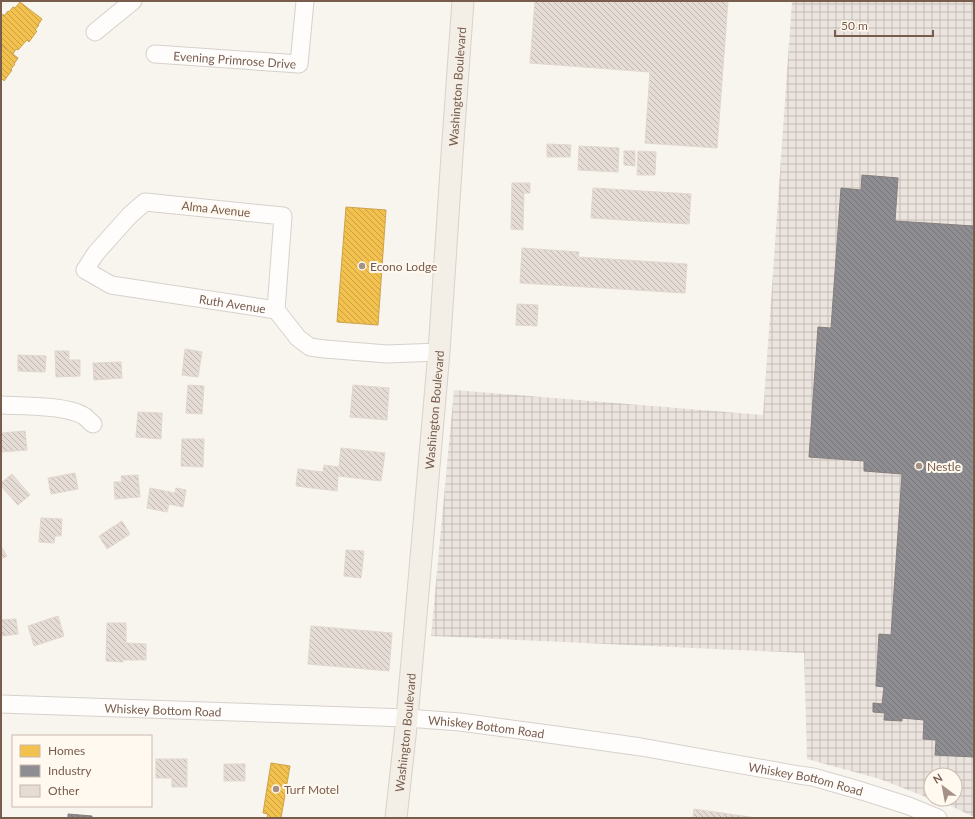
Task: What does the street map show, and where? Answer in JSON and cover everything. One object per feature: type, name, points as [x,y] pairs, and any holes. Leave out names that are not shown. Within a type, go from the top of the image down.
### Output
[{"type":"main road","name":"Washington Boulevard","points":[[396,818],[407,718],[439,352],[463,1]]},
{"type":"street","points":[[95,32],[133,1]]},
{"type":"street","name":"Evening Primrose Drive","points":[[155,54],[299,64],[305,1]]},
{"type":"street","name":"Alma Avenue","points":[[85,270],[96,253],[145,202],[283,216],[276,310]]},
{"type":"street","name":"Ruth Avenue","points":[[85,270],[111,285],[276,310],[298,338],[310,347],[387,354],[439,352]]},
{"type":"street","points":[[1,405],[70,410],[83,416],[93,424]]},
{"type":"street","name":"Whiskey Bottom Road","points":[[1,704],[407,718],[460,722],[556,734],[813,777],[909,806],[938,818]]},
{"type":"shaded area","points":[[792,1],[974,1],[974,817],[953,807],[963,807],[963,767],[923,767],[923,796],[880,779],[807,759],[804,653],[431,636],[454,390],[763,415]]},
{"type":"building: Homes","points":[[20,2],[42,19],[35,30],[37,31],[29,42],[27,40],[18,50],[16,49],[13,54],[1,45],[1,17],[3,14],[4,16],[8,11],[9,12],[13,7],[15,8]]},
{"type":"building: Homes","points":[[1,45],[18,58],[4,81],[3,79],[1,81]]},
{"type":"building: Homes","name":"Econo Lodge","points":[[346,207],[386,210],[378,325],[337,322]]},
{"type":"building: Homes","name":"Turf Motel","points":[[271,763],[290,766],[281,818],[267,818],[268,814],[263,813]]},
{"type":"building: Industry","name":"Nestle","points":[[862,175],[898,178],[895,221],[974,226],[974,757],[935,755],[936,740],[923,739],[924,720],[902,718],[902,721],[884,720],[885,713],[873,712],[873,703],[882,704],[884,687],[876,686],[879,634],[891,635],[902,474],[864,471],[864,461],[809,457],[818,327],[831,328],[841,188],[861,190]]},
{"type":"building: Industry","points":[[68,814],[92,816],[92,818],[68,818]]},
{"type":"building: Other","points":[[535,1],[728,1],[717,148],[645,143],[650,72],[530,63]]},
{"type":"building: Other","points":[[547,144],[571,145],[570,157],[547,157]]},
{"type":"building: Other","points":[[579,146],[619,148],[618,172],[578,170]]},
{"type":"building: Other","points":[[624,151],[635,151],[635,166],[624,165]]},
{"type":"building: Other","points":[[638,151],[656,152],[655,175],[637,175]]},
{"type":"building: Other","points":[[512,183],[530,183],[530,193],[524,193],[523,230],[511,229]]},
{"type":"building: Other","points":[[593,188],[691,194],[689,224],[591,218]]},
{"type":"building: Other","points":[[522,248],[579,252],[578,257],[687,264],[685,293],[520,283]]},
{"type":"building: Other","points":[[517,304],[538,305],[537,326],[516,325]]},
{"type":"building: Other","points":[[185,349],[202,352],[198,377],[182,375]]},
{"type":"building: Other","points":[[55,351],[69,351],[69,360],[80,360],[80,376],[56,377]]},
{"type":"building: Other","points":[[18,355],[46,356],[45,372],[18,371]]},
{"type":"building: Other","points":[[121,362],[122,378],[94,380],[93,363]]},
{"type":"building: Other","points":[[188,385],[204,386],[202,414],[186,413]]},
{"type":"building: Other","points":[[353,385],[389,388],[387,420],[350,417]]},
{"type":"building: Other","points":[[138,412],[162,413],[161,439],[136,437]]},
{"type":"building: Other","points":[[25,431],[27,450],[1,452],[1,433]]},
{"type":"building: Other","points":[[182,439],[204,439],[203,467],[181,466]]},
{"type":"building: Other","points":[[341,448],[385,453],[381,481],[338,476],[337,491],[296,486],[298,469],[323,472],[324,465],[339,467]]},
{"type":"building: Other","points":[[75,473],[78,489],[51,494],[48,478]]},
{"type":"building: Other","points":[[12,474],[30,495],[18,505],[1,486],[1,483]]},
{"type":"building: Other","points":[[138,475],[140,497],[115,499],[114,482],[122,482],[121,476]]},
{"type":"building: Other","points":[[150,488],[175,493],[176,488],[186,490],[183,507],[169,504],[167,512],[147,508]]},
{"type":"building: Other","points":[[41,518],[62,519],[61,536],[55,536],[54,543],[39,542]]},
{"type":"building: Other","points":[[122,521],[130,534],[107,549],[99,536]]},
{"type":"building: Other","points":[[1,546],[7,556],[1,559]]},
{"type":"building: Other","points":[[346,550],[364,551],[361,578],[344,576]]},
{"type":"building: Other","points":[[58,616],[64,636],[34,646],[28,626]]},
{"type":"building: Other","points":[[16,619],[18,634],[1,636],[1,620]]},
{"type":"building: Other","points":[[107,623],[126,623],[126,643],[146,644],[146,660],[123,660],[123,662],[106,661]]},
{"type":"building: Other","points":[[311,626],[392,633],[389,671],[308,664]]},
{"type":"building: Other","points":[[156,759],[187,759],[187,787],[172,787],[172,778],[156,778]]},
{"type":"building: Other","points":[[224,764],[245,764],[245,781],[224,781]]},
{"type":"building: Other","points":[[694,809],[757,818],[693,818]]},
{"type":"place","name":"Econo Lodge","points":[[362,266]]},
{"type":"place","name":"Nestle","points":[[919,466]]},
{"type":"place","name":"Turf Motel","points":[[276,789]]}]
